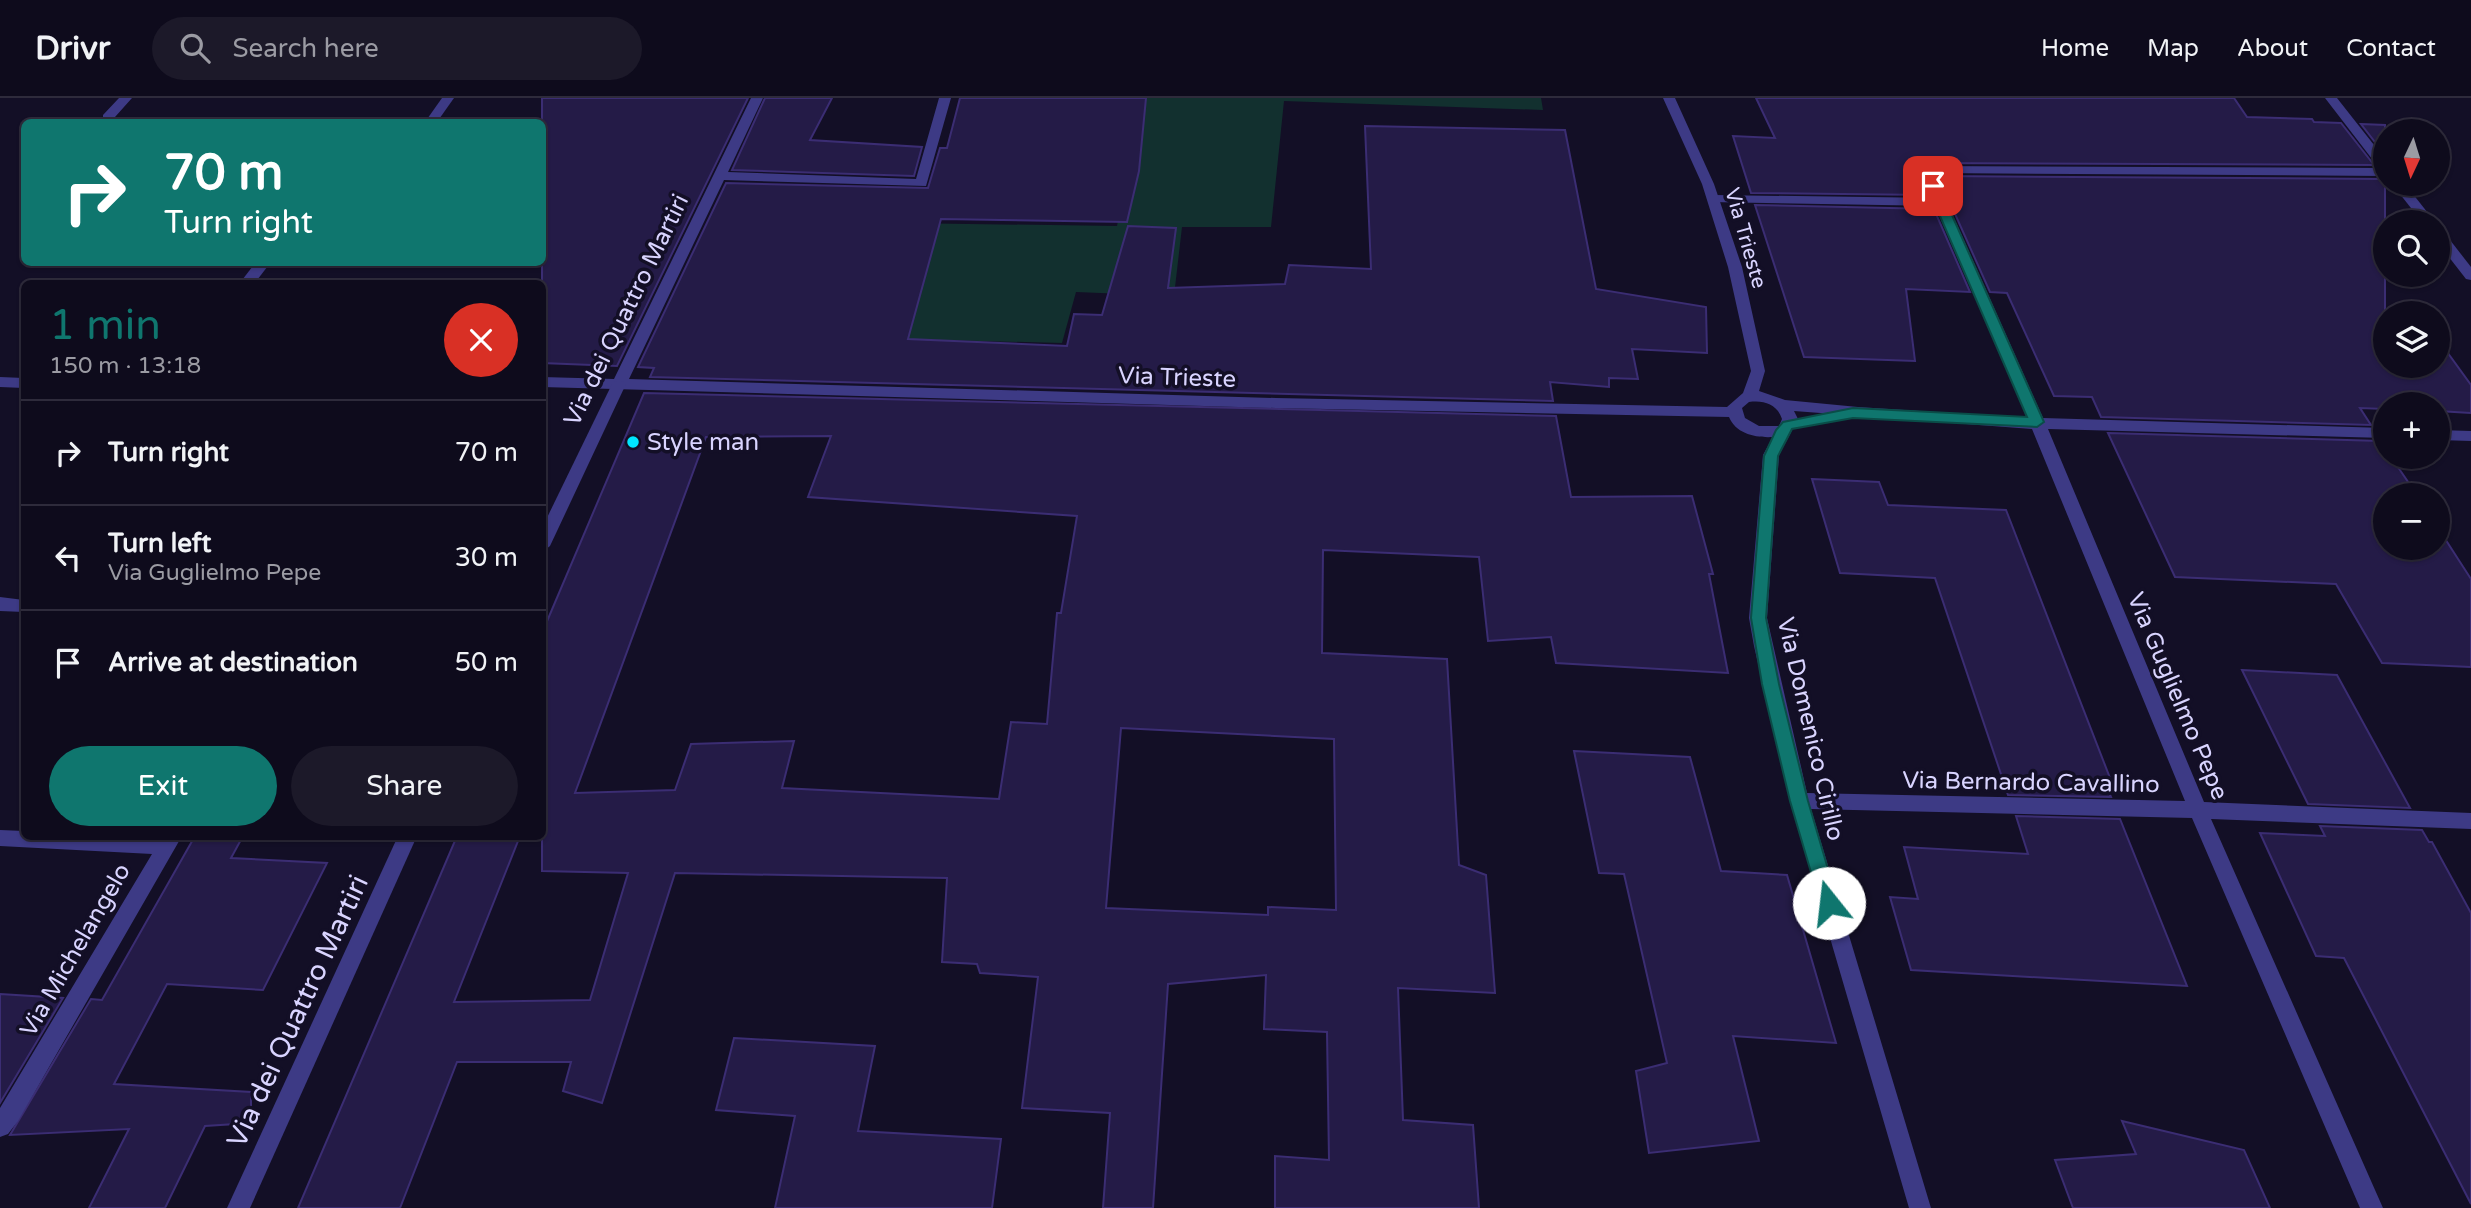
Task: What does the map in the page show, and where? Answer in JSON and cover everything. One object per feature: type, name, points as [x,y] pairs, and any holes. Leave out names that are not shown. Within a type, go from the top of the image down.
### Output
[{"type":"street","points":[[108,119],[108,115],[126,98]]},
{"type":"street","points":[[433,119],[448,98]]},
{"type":"street","name":"Via dei Quattro Martiri","points":[[546,538],[757,98]]},
{"type":"street","points":[[719,176],[920,183],[946,98]]},
{"type":"street","name":"Via Trieste","points":[[1669,98],[1714,199],[1735,267],[1758,371],[1750,396]]},
{"type":"street","points":[[2330,98],[2373,154]]},
{"type":"street","name":"Via Guglielmo Pepe","points":[[2372,1208],[2199,810],[2037,422],[1927,168],[2373,170]]},
{"type":"street","points":[[2408,196],[2419,210]]},
{"type":"street","points":[[1714,199],[1940,202]]},
{"type":"street","points":[[2450,248],[2471,275]]},
{"type":"street","points":[[249,280],[261,266]]},
{"type":"street","points":[[0,382],[21,383]]},
{"type":"street","name":"Via Trieste","points":[[546,382],[1734,412]]},
{"type":"street","points":[[1771,456],[1766,443],[1738,421],[1734,412],[1737,401],[1750,396],[1766,397],[1783,405],[1853,413],[2373,433]]},
{"type":"street","points":[[1783,405],[1790,419],[1785,428]]},
{"type":"street","points":[[1753,431],[1762,433],[1853,413]]},
{"type":"street","name":"Via Domenico Cirillo","points":[[1785,428],[1771,456],[1758,618],[1770,684],[1799,801],[1920,1208]]},
{"type":"street","points":[[2450,435],[2471,436]]},
{"type":"street","points":[[0,604],[21,606]]},
{"type":"street","name":"Via Bernardo Cavallino","points":[[1799,801],[2199,810],[2471,821]]},
{"type":"street","points":[[0,838],[21,838]]},
{"type":"street","points":[[113,840],[170,841]]},
{"type":"street","name":"Via dei Quattro Martiri","points":[[237,1208],[406,840]]},
{"type":"street","name":"Via Michelangelo","points":[[0,1126],[170,841]]},
{"type":"green space","points":[[1142,98],[1541,98],[1543,110],[1284,101],[1271,227],[1182,227],[1174,296],[1076,292],[1062,343],[900,339],[901,223],[1117,226]]},
{"type":"building","points":[[542,98],[748,98],[617,366],[546,363],[546,280],[542,280],[542,266],[546,266],[546,119],[542,119]]},
{"type":"building","points":[[765,98],[832,98],[810,140],[922,147],[914,176],[732,170]]},
{"type":"building","points":[[960,98],[1146,98],[1139,171],[1127,222],[941,219],[908,339],[1067,346],[1074,314],[1102,315],[1128,226],[1176,228],[1168,288],[1285,284],[1289,265],[1371,269],[1365,126],[1565,130],[1596,289],[1706,307],[1707,353],[1632,349],[1638,379],[1609,378],[1609,387],[1550,382],[1553,401],[650,377],[654,368],[638,367],[726,183],[928,188],[940,148],[947,148]]},
{"type":"building","points":[[1756,98],[2234,98],[2247,117],[2312,119],[2314,122],[2341,123],[2373,165],[1921,163],[1918,170],[1929,195],[1751,193],[1733,136],[1775,138]]},
{"type":"building","points":[[2361,124],[2373,124],[2373,140]]},
{"type":"building","points":[[1938,176],[2373,179],[2373,196],[2385,196],[2385,210],[2373,210],[2373,287],[2385,287],[2385,301],[2373,301],[2373,378],[2450,378],[2450,356],[2471,385],[2471,413],[2450,412],[2450,392],[2373,392],[2373,409],[2360,408],[2371,425],[2101,417],[2092,397],[2054,396],[2007,293],[1990,292]]},
{"type":"building","points":[[1755,205],[1934,209],[1970,292],[1906,289],[1915,361],[1804,357]]},
{"type":"building","points":[[644,393],[1556,416],[1571,497],[1692,496],[1713,574],[1709,574],[1728,673],[1556,663],[1551,637],[1488,641],[1479,557],[1323,550],[1322,653],[1447,659],[1459,865],[1486,875],[1495,993],[1398,988],[1403,1120],[1473,1125],[1479,1208],[1275,1208],[1275,1156],[1329,1160],[1327,1032],[1264,1029],[1266,975],[1168,984],[1153,1208],[1103,1208],[1110,1113],[1022,1108],[1038,977],[980,973],[977,964],[942,962],[947,878],[675,873],[602,1103],[563,1091],[571,1062],[457,1062],[400,1208],[298,1208],[455,840],[518,840],[454,1002],[590,1000],[628,873],[542,871],[542,840],[546,840],[546,624]],"holes":[[[831,436],[808,497],[1077,516],[1061,613],[1057,613],[1047,724],[1011,722],[999,799],[782,788],[794,741],[691,744],[675,790],[575,793],[706,437]],[[1121,728],[1334,739],[1336,910],[1268,907],[1268,915],[1106,908]]]},
{"type":"building","points":[[2108,433],[2373,441],[2373,469],[2399,469],[2409,483],[2373,483],[2373,560],[2450,560],[2450,547],[2471,579],[2471,667],[2382,663],[2336,584],[2175,577]]},
{"type":"building","points":[[1812,479],[1879,482],[1888,505],[2006,510],[2110,778],[2103,778],[2111,797],[2008,795],[1935,578],[1840,573]]},
{"type":"building","points":[[2242,670],[2337,675],[2410,808],[2308,804]]},
{"type":"building","points":[[1574,751],[1690,757],[1721,871],[1787,875],[1836,1043],[1733,1036],[1759,1141],[1649,1153],[1636,1071],[1667,1063],[1624,874],[1599,873]]},
{"type":"building","points":[[2016,816],[2120,819],[2187,986],[1911,970],[1890,897],[1918,899],[1904,847],[2028,854]]},
{"type":"building","points":[[2320,826],[2422,830],[2429,842],[2432,842],[2471,913],[2471,1204],[2344,958],[2316,956],[2260,833],[2325,836]]},
{"type":"building","points":[[193,840],[241,840],[231,858],[327,863],[263,990],[167,984],[114,1084],[251,1092],[251,1123],[205,1126],[165,1208],[89,1208],[129,1129],[10,1135],[91,999],[102,1000]]},
{"type":"building","points":[[0,994],[63,998],[0,1103]]},
{"type":"building","points":[[734,1038],[875,1046],[858,1131],[1001,1139],[992,1208],[775,1208],[795,1116],[716,1110]]},
{"type":"building","points":[[2122,1121],[2244,1150],[2270,1208],[2073,1208],[2055,1160],[2136,1154]]},
{"type":"place","name":"Style man","points":[[633,442]]},
{"type":"route","points":[[1829,903],[1799,801],[1770,684],[1758,618],[1771,456],[1788,425],[1853,413],[2037,422],[1933,186]]}]
